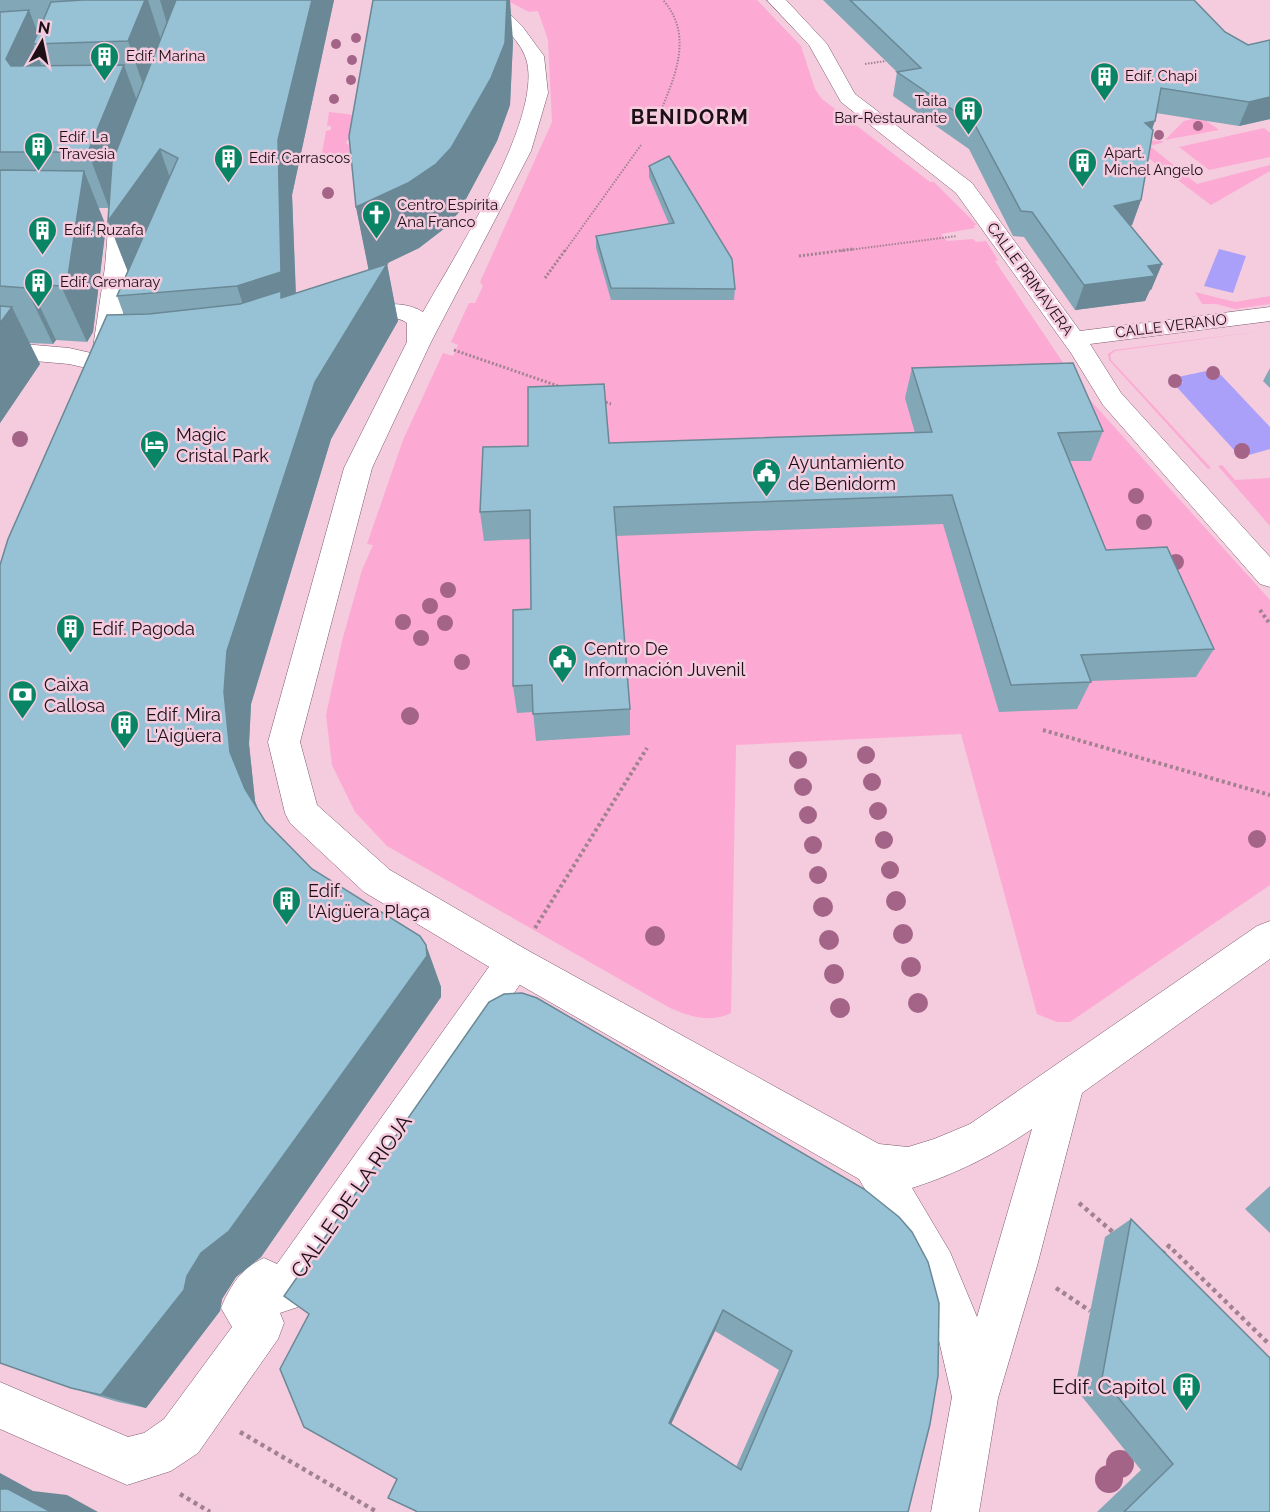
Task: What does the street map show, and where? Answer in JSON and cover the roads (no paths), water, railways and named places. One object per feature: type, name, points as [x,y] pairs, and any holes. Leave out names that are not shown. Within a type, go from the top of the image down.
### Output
[{"type":"street","points":[[486,0],[516,30],[535,56],[538,93],[521,151],[432,338],[358,468],[284,742],[302,813],[376,880],[514,962],[874,1164],[908,1168],[938,1159],[984,1138],[1270,938]]},
{"type":"street","name":"CALLE PRIMAVERA","points":[[776,0],[816,41],[832,69],[837,84],[848,98],[964,188],[1112,399],[1270,576]]},
{"type":"street","points":[[0,350],[69,356],[108,371],[120,217],[130,183]]},
{"type":"street","points":[[96,217],[120,217]]},
{"type":"street","points":[[336,326],[385,310],[410,312],[432,338]]},
{"type":"street","name":"CALLE VERANO","points":[[1072,339],[1270,314]]},
{"type":"street","name":"CALLE DE LA RIOJA","points":[[0,1405],[126,1461],[154,1454],[181,1436],[262,1323],[243,1308],[264,1280],[283,1292],[514,962]]},
{"type":"street","points":[[955,1512],[975,1398],[1015,1266],[1065,1081]]},
{"type":"street","points":[[874,1164],[934,1267],[956,1319],[975,1398]]},
{"type":"place","name":"Edif. Marina","points":[[105,82]]},
{"type":"place","name":"Edif. Chapi","points":[[1104,102]]},
{"type":"place","name":"Taita Bar-Restaurante","points":[[968,136]]},
{"type":"place","name":"Edif. La Travesia","points":[[38,172]]},
{"type":"place","name":"Edif. Carrascos","points":[[228,184]]},
{"type":"place","name":"Apart. Michel Angelo","points":[[1083,188]]},
{"type":"place","name":"Centro Espírita Ana Franco","points":[[376,240]]},
{"type":"place","name":"Edif. Ruzafa","points":[[43,256]]},
{"type":"place","name":"Edif. Gremaray","points":[[39,308]]},
{"type":"place","name":"Magic Cristal Park","points":[[155,470]]},
{"type":"place","name":"Ayuntamiento de Benidorm","points":[[767,498]]},
{"type":"place","name":"Edif. Pagoda","points":[[71,654]]},
{"type":"place","name":"Centro De Información Juvenil","points":[[563,684]]},
{"type":"place","name":"Caixa Callosa","points":[[23,720]]},
{"type":"place","name":"Edif. Mira L'Aigüera","points":[[125,750]]},
{"type":"place","name":"Edif. l'Aigüera Plaça","points":[[287,926]]},
{"type":"place","name":"Edif. Capitol","points":[[1187,1412]]},
{"type":"district","name":"BENIDORM","points":[[690,117]]}]
